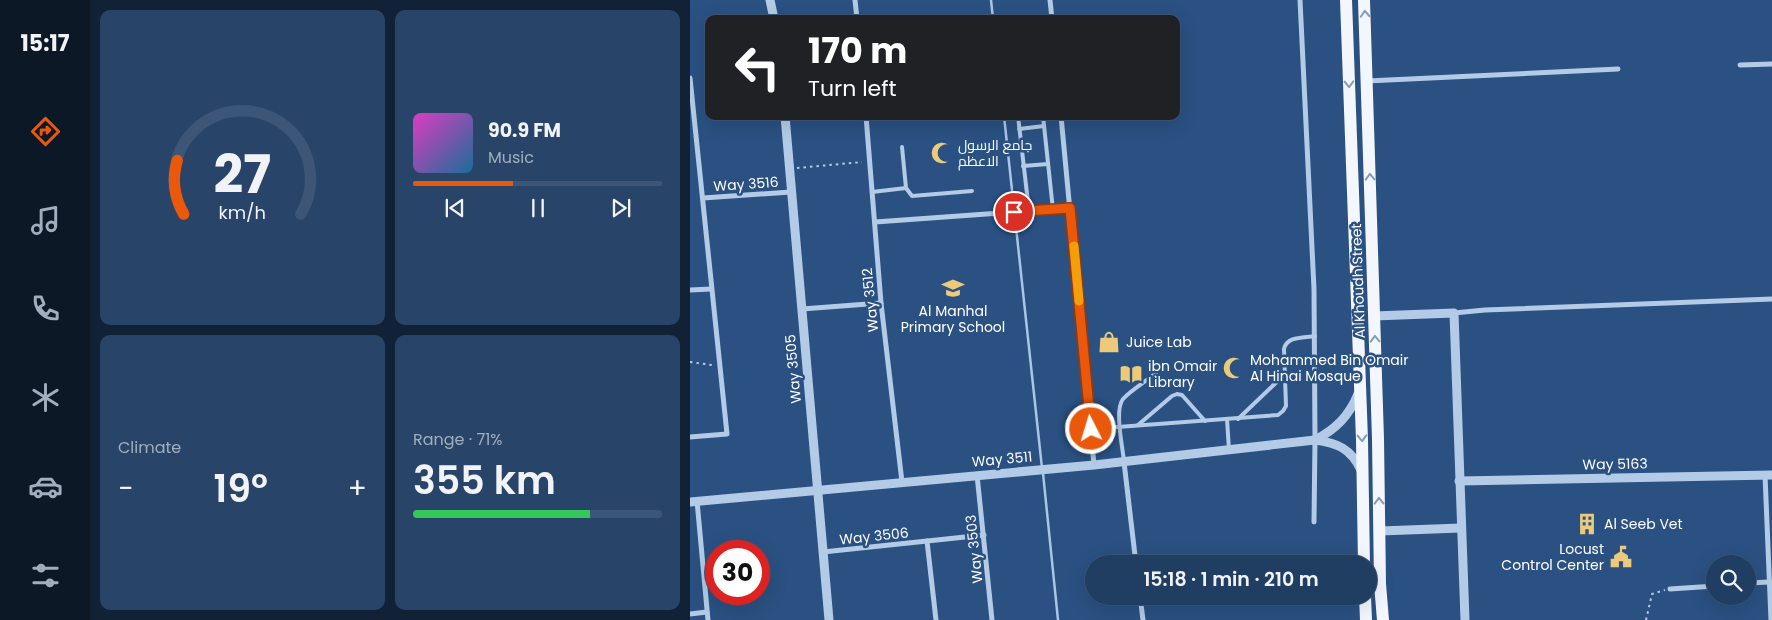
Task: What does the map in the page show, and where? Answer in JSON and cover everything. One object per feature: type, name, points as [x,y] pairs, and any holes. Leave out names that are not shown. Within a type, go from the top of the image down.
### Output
[{"type":"main road","name":"Al Khoudh Street","points":[[1346,0],[1363,474],[1364,555]]},
{"type":"main road","name":"Al Khoudh Street","points":[[1364,0],[1380,584],[1384,620]]},
{"type":"main road","points":[[1365,605],[1366,620]]},
{"type":"street","points":[[770,0],[773,15]]},
{"type":"street","points":[[855,0],[857,15]]},
{"type":"street","points":[[1050,0],[1052,15]]},
{"type":"street","points":[[1300,0],[1314,289],[1314,522]]},
{"type":"street","points":[[1740,66],[1772,64]]},
{"type":"street","points":[[1367,81],[1618,69]]},
{"type":"street","points":[[690,78],[727,434],[690,438]]},
{"type":"street","name":"Way 3505","points":[[784,120],[829,620]]},
{"type":"street","name":"Way 3512","points":[[866,120],[881,303],[902,482]]},
{"type":"street","points":[[1062,120],[1094,465]]},
{"type":"street","name":"Way 3516","points":[[703,198],[791,192]]},
{"type":"street","points":[[874,222],[1070,208]]},
{"type":"street","points":[[690,290],[712,288]]},
{"type":"street","points":[[1374,316],[1772,299]]},
{"type":"street","points":[[801,309],[881,303]]},
{"type":"street","points":[[1454,313],[1465,620]]},
{"type":"street","points":[[1315,440],[1330,432],[1343,421],[1353,407],[1360,391]]},
{"type":"street","points":[[1315,440],[1331,442],[1345,449],[1356,460],[1363,474]]},
{"type":"street","name":"Way 3511","points":[[694,502],[1094,465],[1315,440]]},
{"type":"street","points":[[1124,462],[1135,555]]},
{"type":"street","points":[[1768,474],[1771,620]]},
{"type":"street","name":"Way 5163","points":[[1459,481],[1768,474]]},
{"type":"street","name":"Way 3503","points":[[977,475],[992,620]]},
{"type":"street","points":[[694,502],[708,620]]},
{"type":"street","points":[[1380,531],[1461,528]]},
{"type":"street","name":"Way 3506","points":[[823,552],[984,535]]},
{"type":"street","name":"Way 3506","points":[[927,541],[936,620]]},
{"type":"street","points":[[1756,583],[1770,582]]},
{"type":"street","points":[[1670,589],[1706,587]]},
{"type":"street","points":[[1141,605],[1143,620]]},
{"type":"street","points":[[690,614],[707,612]]},
{"type":"lane","points":[[1018,120],[1028,211]]},
{"type":"lane","points":[[1043,120],[1053,210]]},
{"type":"lane","points":[[1019,129],[1044,126]]},
{"type":"lane","points":[[902,147],[906,188],[912,196],[972,192]]},
{"type":"lane","points":[[1023,166],[1048,164]]},
{"type":"lane","points":[[872,192],[906,188]]},
{"type":"lane","points":[[1091,429],[1278,415],[1283,412],[1286,406],[1284,349],[1286,343],[1290,340],[1315,336]]},
{"type":"lane","points":[[1124,462],[1119,408],[1123,400],[1157,372]]},
{"type":"lane","points":[[1238,419],[1285,374]]},
{"type":"lane","points":[[1137,426],[1172,396],[1177,394],[1182,395],[1205,421]]},
{"type":"lane","points":[[1227,420],[1229,450]]},
{"type":"path","points":[[789,169],[869,160]]},
{"type":"path","points":[[690,362],[720,366]]},
{"type":"path","points":[[1646,620],[1652,594],[1670,589]]},
{"type":"waterway","points":[[991,0],[993,15]]},
{"type":"waterway","points":[[1004,120],[1042,468]]},
{"type":"waterway","points":[[1043,473],[1058,620]]},
{"type":"slow traffic","points":[[1074,246],[1079,301]]},
{"type":"place","name":"جامع الرسول الاعظم","points":[[942,153]]},
{"type":"place","name":"Al Manhal Primary School","points":[[953,288]]},
{"type":"place","name":"Juice Lab","points":[[1109,342]]},
{"type":"place","name":"Mohammed Bin Omair Al Hinai Mosque","points":[[1234,368]]},
{"type":"place","name":"ibn Omair Library","points":[[1131,374]]},
{"type":"place","name":"Al Seeb Vet","points":[[1587,524]]},
{"type":"place","name":"Locust Control Center","points":[[1621,557]]},
{"type":"route","points":[[1014,212],[1070,208],[1091,429]]}]
